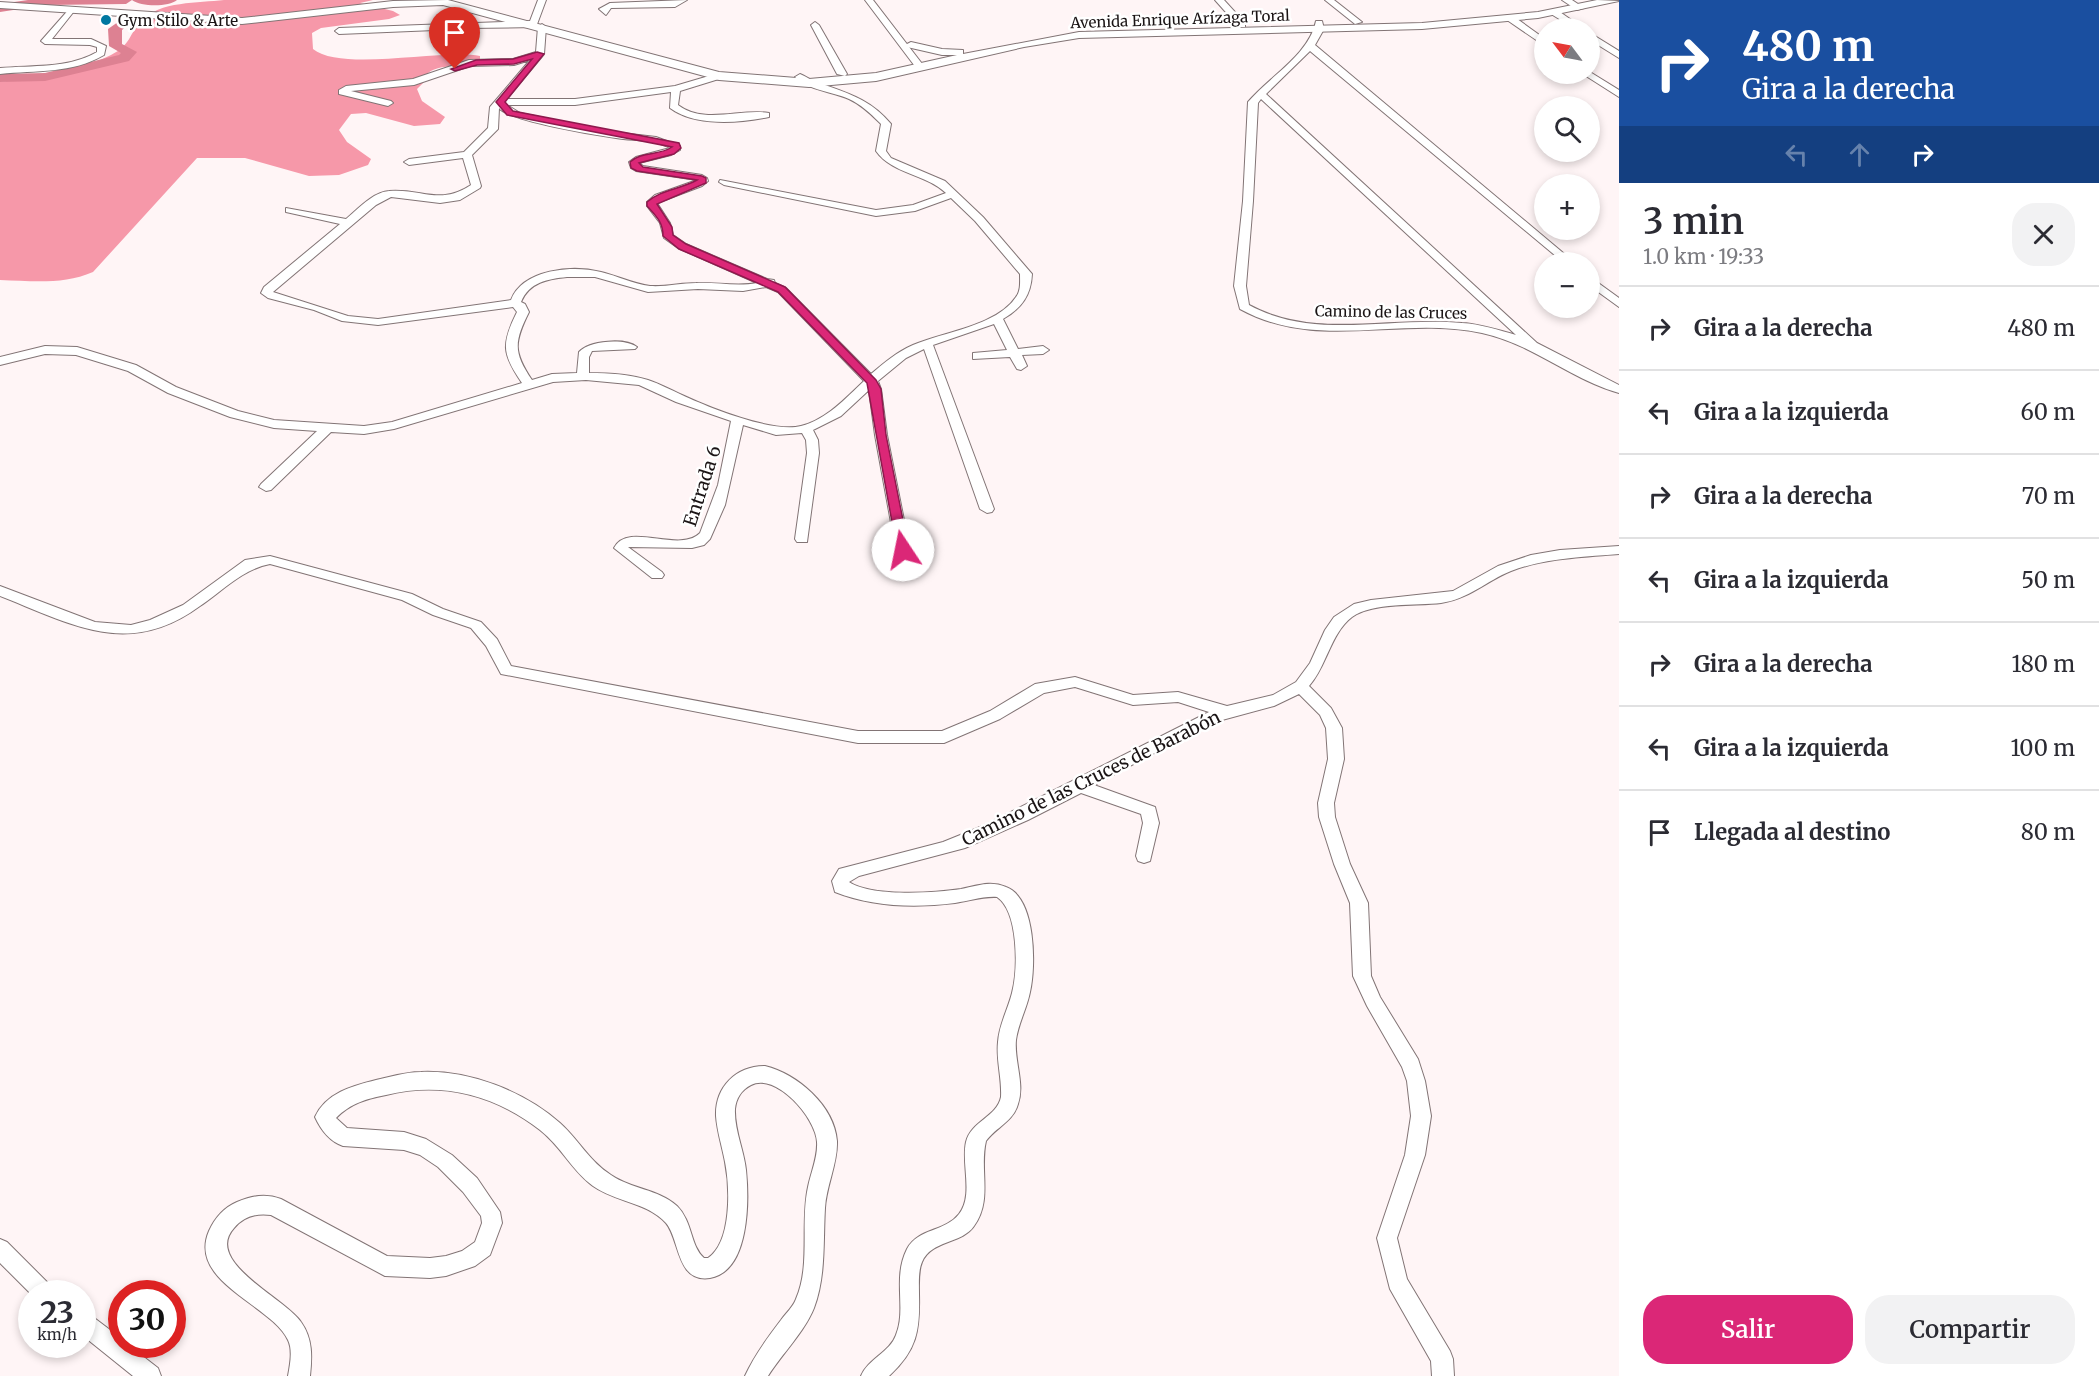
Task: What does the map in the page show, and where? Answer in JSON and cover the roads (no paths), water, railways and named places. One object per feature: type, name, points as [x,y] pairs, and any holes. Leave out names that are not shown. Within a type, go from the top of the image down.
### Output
[{"type":"main road","name":"Avenida Enrique Arízaga Toral","points":[[0,5],[250,21],[400,2],[427,1],[459,5],[719,76],[804,80],[922,63],[1079,35],[1320,26],[1488,15],[1614,0]]},
{"type":"main road","name":"Avenida Enrique Arízaga Toral","points":[[644,54],[748,74],[829,83],[876,77],[1005,41],[1077,30],[1242,25],[1422,26],[1554,12],[1576,3]]},
{"type":"main road","points":[[911,45],[942,52],[964,52]]},
{"type":"street","points":[[540,54],[534,25],[542,0]]},
{"type":"street","points":[[606,12],[603,9],[610,6],[675,4],[683,0]]},
{"type":"street","points":[[869,0],[922,63]]},
{"type":"street","points":[[879,0],[922,63]]},
{"type":"street","points":[[1219,0],[1242,25]]},
{"type":"street","points":[[1329,0],[1358,22]]},
{"type":"street","points":[[0,71],[52,68],[83,62],[101,53],[102,46],[91,42],[45,41],[71,10]]},
{"type":"street","points":[[1554,12],[1563,18]]},
{"type":"street","points":[[1510,18],[1534,35]]},
{"type":"street","points":[[339,31],[534,25]]},
{"type":"street","points":[[815,25],[842,74]]},
{"type":"street","name":"Camino de las Cruces","points":[[1320,26],[1310,46],[1253,102],[1248,201],[1240,286],[1245,308],[1265,318],[1294,325],[1365,329],[1460,326],[1486,330],[1535,347],[1619,389]]},
{"type":"street","points":[[447,54],[464,27]]},
{"type":"street","points":[[1600,43],[1619,55]]},
{"type":"street","points":[[1310,46],[1557,252]]},
{"type":"street","points":[[409,162],[467,154],[493,129],[493,111],[540,54]]},
{"type":"street","points":[[388,104],[342,92],[359,87],[414,82],[469,63],[514,62],[540,54]]},
{"type":"street","points":[[501,102],[575,102],[676,89],[719,76]]},
{"type":"street","points":[[0,361],[45,350],[77,351],[132,368],[172,390],[234,414],[274,424],[364,430],[394,425],[552,378],[582,376],[612,377],[643,382],[679,398],[768,430],[787,432],[807,429],[837,414],[903,354],[996,318],[1019,303],[1026,291],[1026,274],[979,219],[941,183],[887,160],[881,151],[886,124],[874,111],[854,98],[804,80]]},
{"type":"street","points":[[1600,81],[1619,94]]},
{"type":"street","points":[[676,89],[673,106],[684,115],[720,117],[766,115]]},
{"type":"street","points":[[1261,94],[1535,347]]},
{"type":"street","points":[[501,102],[505,109],[517,115],[675,145],[677,148],[670,153],[640,158],[634,162],[635,166],[640,169],[702,178],[703,181],[688,189],[652,202],[652,206],[668,227],[668,236],[682,246],[770,282],[782,290],[872,382],[903,550]]},
{"type":"street","points":[[467,154],[476,186],[460,197],[440,200],[389,194],[372,203],[268,289],[267,293],[346,319],[378,322],[515,303],[521,306],[523,312],[509,339],[510,348],[518,368],[530,385]]},
{"type":"street","points":[[724,182],[876,213],[901,212],[926,206],[952,194]]},
{"type":"street","points":[[290,210],[349,223]]},
{"type":"street","points":[[515,303],[521,289],[549,276],[572,273],[595,274],[637,287],[661,290],[696,286],[736,290],[756,288],[770,282]]},
{"type":"street","points":[[1600,288],[1619,304]]},
{"type":"street","points":[[996,318],[1021,366]]},
{"type":"street","points":[[927,344],[933,355],[987,509]]},
{"type":"street","points":[[582,376],[586,350],[592,347],[631,347]]},
{"type":"street","points":[[977,356],[1043,350]]},
{"type":"street","name":"Entrada 6","points":[[657,575],[627,554],[621,548],[623,544],[629,541],[687,544],[704,539],[709,533],[721,498],[738,419]]},
{"type":"street","points":[[266,487],[328,428]]},
{"type":"street","points":[[802,539],[813,453],[812,440],[807,429]]},
{"type":"street","name":"Camino de las Cruces de Barabón","points":[[872,1376],[888,1362],[907,1337],[910,1271],[914,1255],[922,1244],[934,1237],[953,1231],[967,1220],[975,1185],[975,1142],[985,1128],[1006,1112],[1010,1101],[1007,1041],[1023,987],[1021,923],[1015,904],[1001,891],[988,890],[957,896],[896,896],[850,892],[841,887],[840,881],[845,874],[923,855],[959,843],[1082,786],[1209,718],[1269,701],[1300,687],[1315,671],[1329,635],[1348,613],[1367,605],[1455,596],[1502,569],[1530,560],[1552,555],[1619,550]]},
{"type":"street","points":[[0,591],[93,627],[131,630],[188,608],[250,563],[270,560],[407,597],[438,612],[476,625],[492,644],[506,670],[858,737],[944,738],[995,715],[1040,688],[1075,682],[1133,700],[1178,697],[1228,712]]},
{"type":"street","points":[[1300,687],[1326,712],[1334,728],[1336,759],[1326,803],[1327,817],[1342,864],[1359,903],[1362,976],[1372,1001],[1411,1065],[1416,1081],[1421,1116],[1415,1155],[1387,1238],[1397,1282],[1442,1359],[1443,1376]]},
{"type":"street","points":[[1082,786],[1093,792],[1139,804],[1149,811],[1152,823],[1144,856]]},
{"type":"street","points":[[299,1376],[301,1346],[292,1327],[234,1278],[220,1261],[216,1247],[218,1233],[233,1214],[243,1207],[263,1202],[385,1266],[430,1268],[468,1259],[483,1248],[492,1223],[490,1212],[470,1185],[426,1148],[404,1141],[343,1137],[331,1127],[325,1117],[333,1106],[348,1095],[421,1080],[462,1083],[515,1103],[548,1124],[591,1172],[604,1183],[656,1203],[670,1213],[682,1228],[687,1254],[693,1263],[705,1269],[713,1267],[727,1254],[736,1224],[736,1170],[726,1120],[727,1099],[735,1085],[745,1077],[765,1074],[797,1092],[809,1104],[823,1124],[827,1140],[816,1197],[811,1271],[804,1306],[756,1376]]},
{"type":"street","points":[[0,1249],[31,1280]]},
{"type":"street","points":[[96,1332],[150,1376]]},
{"type":"waterway","points":[[0,8],[46,1],[126,0]]},
{"type":"waterway","points":[[138,0],[171,0]]},
{"type":"waterway","points":[[0,78],[45,77],[124,58],[130,52],[116,46],[115,29],[131,17]]},
{"type":"place","name":"Gym Stilo & Arte","points":[[106,20]]}]
